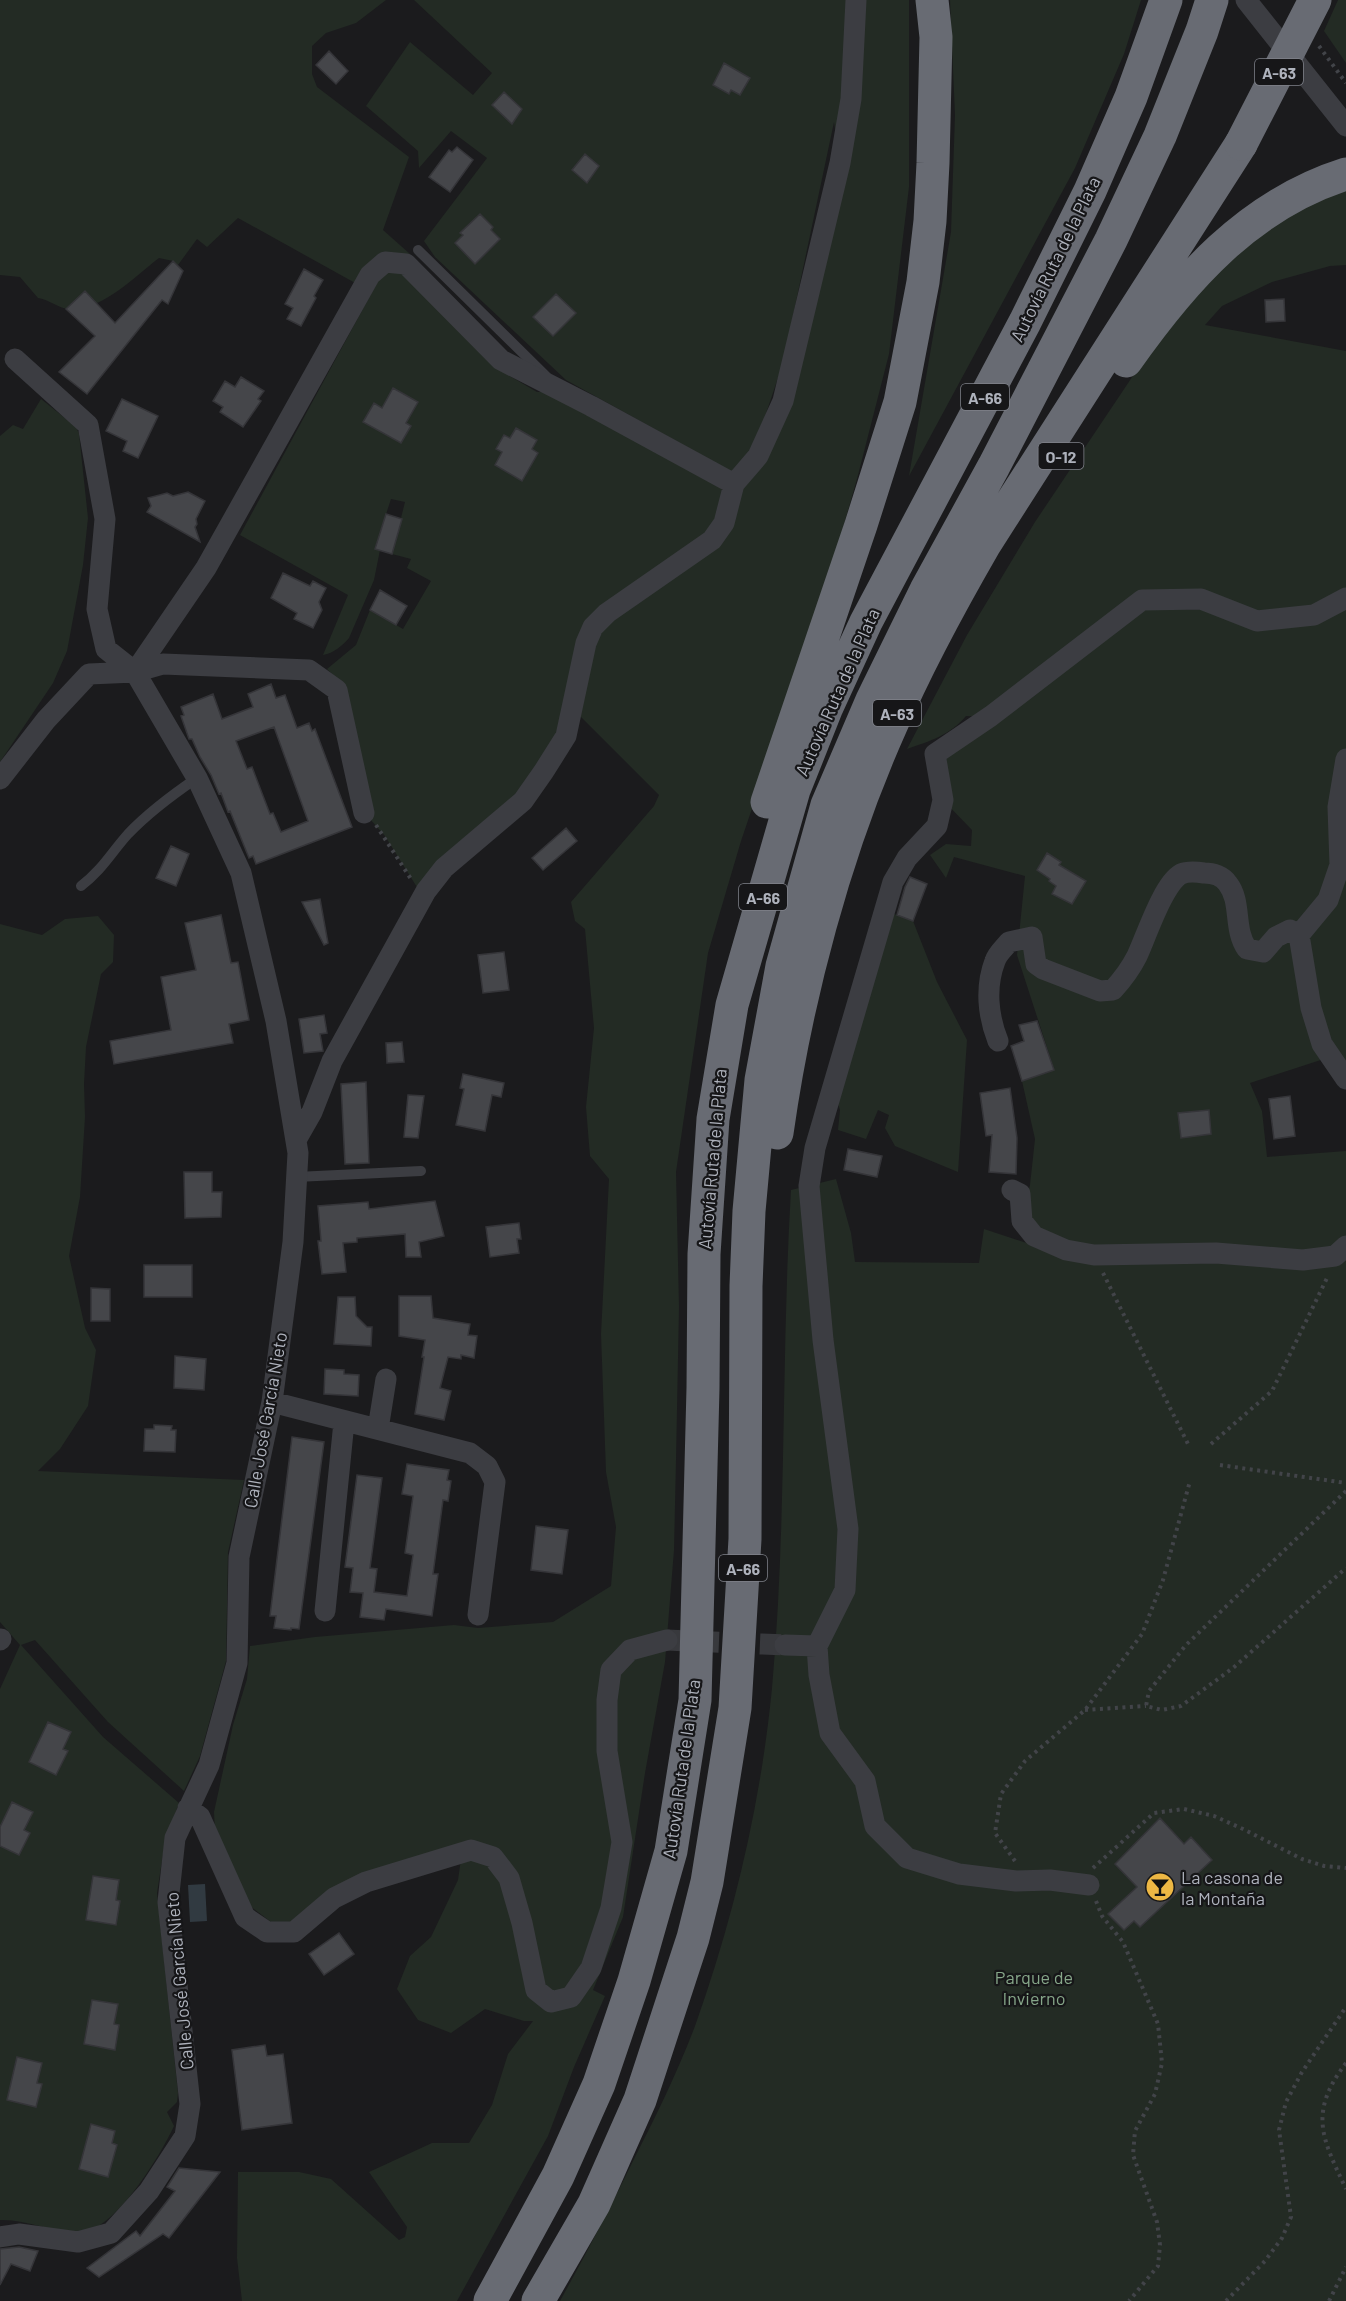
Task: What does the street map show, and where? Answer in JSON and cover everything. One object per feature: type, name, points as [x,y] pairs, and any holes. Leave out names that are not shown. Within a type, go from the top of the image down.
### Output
[{"type":"highway","points":[[732,1005],[744,894],[764,812],[900,402],[923,282],[930,221],[936,37],[932,0]]},
{"type":"highway","name":"Autovía Ruta de la Plata","points":[[490,2301],[558,2176],[599,2084],[634,1981],[671,1851],[695,1700],[704,1254],[713,1119],[732,1005],[794,790],[827,707],[866,622],[1025,322],[1090,191],[1131,97],[1166,0]]},
{"type":"highway","name":"Autovía Ruta de la Plata","points":[[538,2301],[594,2204],[639,2100],[693,1938],[707,1882],[735,1708],[745,1539],[746,1286],[749,1211],[761,1080],[782,966],[827,805],[872,700],[926,590],[994,466],[1111,240],[1160,136],[1202,32],[1212,0]]},
{"type":"highway","name":"A-63","points":[[747,1358],[784,1083],[810,965],[853,821],[891,726],[948,608],[985,544],[1241,144],[1315,0]]},
{"type":"highway","name":"O-12","points":[[891,726],[1091,410],[1185,284],[1220,247],[1265,213],[1329,179],[1346,174]]},
{"type":"street","points":[[296,1140],[312,1112],[332,1061],[423,897],[444,868],[523,801],[566,736],[586,643],[593,627],[607,613],[712,540],[724,523],[734,484],[758,456],[783,400],[840,163],[851,99],[856,0]]},
{"type":"street","points":[[1246,0],[1346,126]]},
{"type":"street","points":[[135,672],[206,568],[370,275],[385,262],[406,264],[501,360],[734,484]]},
{"type":"street","points":[[15,359],[88,425],[105,519],[97,609],[106,649],[135,672]]},
{"type":"street","points":[[1089,1885],[1050,1880],[1016,1881],[959,1874],[907,1858],[875,1826],[866,1781],[830,1733],[819,1675],[817,1646],[845,1590],[848,1529],[823,1340],[809,1186],[815,1148],[893,882],[907,858],[937,826],[943,800],[934,754],[992,717],[1142,600],[1201,598],[1257,621],[1314,615],[1346,598]]},
{"type":"street","points":[[0,779],[46,720],[89,674],[135,672],[163,664],[309,670],[337,690],[364,813]]},
{"type":"street","name":"Calle José García Nieto","points":[[0,2236],[19,2234],[78,2242],[111,2233],[149,2191],[185,2136],[190,2104],[168,1902],[175,1838],[209,1765],[237,1663],[239,1557],[272,1402],[293,1242],[298,1153],[276,1021],[241,873],[197,778],[135,672]]},
{"type":"street","points":[[1346,759],[1338,807],[1340,865],[1328,900],[1299,935],[1311,1008],[1322,1044],[1346,1079]]},
{"type":"street","points":[[998,1041],[992,1027],[989,1006],[990,982],[995,959],[1009,942],[1032,938],[1036,964],[1043,969],[1100,991],[1113,990],[1136,958],[1160,903],[1174,880],[1182,874],[1209,873],[1218,875],[1227,882],[1233,892],[1240,939],[1247,950],[1263,952],[1276,936],[1290,930],[1299,935]]},
{"type":"street","points":[[1012,1190],[1020,1194],[1022,1221],[1034,1236],[1066,1250],[1094,1255],[1216,1253],[1303,1260],[1340,1251]]},
{"type":"street","points":[[378,1429],[386,1379]]},
{"type":"street","points":[[272,1402],[470,1453],[487,1466],[495,1482],[478,1615]]},
{"type":"street","points":[[325,1611],[344,1422]]},
{"type":"street","points":[[188,1808],[200,1817],[245,1917],[267,1932],[294,1932],[334,1898],[366,1882],[471,1850],[492,1857],[509,1878],[522,1923],[536,1990],[551,2002],[571,1997],[591,1968],[611,1908],[622,1842],[607,1751],[607,1700],[611,1670],[630,1650],[667,1640]]},
{"type":"street","points":[[785,1645],[817,1646]]},
{"type":"lane","points":[[418,250],[561,391]]},
{"type":"lane","points":[[81,886],[98,873],[127,836],[161,802],[197,778]]},
{"type":"lane","points":[[296,1177],[421,1171]]},
{"type":"path","points":[[1341,76],[1346,83]]},
{"type":"path","points":[[364,813],[385,836],[423,897]]},
{"type":"path","points":[[1211,1444],[1272,1391],[1340,1251]]},
{"type":"path","points":[[1094,1255],[1188,1444]]},
{"type":"path","points":[[1220,1465],[1346,1483]]},
{"type":"path","points":[[1050,1880],[1015,1861],[995,1833],[1001,1794],[1025,1761],[1085,1710],[1142,1634],[1163,1580],[1190,1481]]},
{"type":"path","points":[[1146,1706],[1149,1691],[1186,1645],[1344,1492],[1346,1499]]},
{"type":"path","points":[[1085,1710],[1146,1706],[1162,1710],[1181,1706],[1233,1668],[1346,1568]]},
{"type":"path","points":[[1129,2301],[1158,2266],[1160,2245],[1158,2222],[1133,2155],[1135,2131],[1155,2094],[1162,2063],[1158,2024],[1123,1942],[1102,1916],[1089,1885],[1093,1866],[1154,1813],[1184,1809],[1214,1816],[1243,1828],[1302,1859],[1324,1866],[1346,1868]]},
{"type":"path","points":[[1226,2301],[1265,2261],[1282,2238],[1291,2217],[1279,2130],[1286,2102],[1302,2072],[1346,2007]]},
{"type":"path","points":[[1346,2063],[1332,2082],[1321,2121],[1327,2148],[1346,2190]]},
{"type":"path","points":[[1329,2301],[1346,2267]]},
{"type":"green space","points":[[0,0],[386,0],[356,23],[326,33],[312,46],[312,74],[317,87],[409,157],[383,230],[410,254],[390,255],[357,284],[238,218],[207,247],[197,239],[178,265],[173,261],[159,258],[116,292],[93,305],[64,308],[38,298],[20,277],[0,275]]},
{"type":"green space","points":[[414,0],[909,0],[909,187],[889,354],[857,479],[821,605],[741,841],[708,953],[676,1172],[679,1307],[674,1550],[665,1662],[623,1917],[593,1990],[605,1996],[574,2067],[548,2136],[457,2301],[242,2301],[237,2258],[238,2172],[299,2172],[331,2179],[399,2240],[405,2237],[407,2227],[369,2172],[432,2143],[469,2143],[492,2105],[508,2054],[533,2021],[524,2021],[485,2009],[451,2033],[418,2020],[397,1989],[410,1956],[431,1937],[458,1880],[463,1845],[289,1925],[271,1922],[250,1906],[215,1832],[214,1812],[233,1725],[247,1679],[250,1646],[315,1637],[454,1625],[478,1628],[553,1622],[611,1586],[616,1527],[606,1472],[601,1334],[609,1179],[590,1156],[586,1107],[594,1028],[585,929],[575,921],[571,902],[654,806],[659,795],[573,709],[586,643],[686,559],[758,456],[840,163],[834,122],[783,363],[754,449],[736,474],[566,380],[435,257],[424,241],[487,158],[451,131],[419,168],[418,151],[366,106],[410,42],[473,95],[492,73]]},
{"type":"green space","points":[[950,0],[1141,0],[1124,54],[1075,168],[909,476],[951,232],[955,115]]},
{"type":"green space","points":[[1338,0],[1346,0],[1346,63],[1324,31]]},
{"type":"green space","points":[[1346,186],[1346,265],[1330,266],[1272,282],[1222,306],[1205,325],[1346,351],[1346,1079],[1330,1057],[1250,1083],[1262,1111],[1267,1157],[1346,1151],[1346,1246],[1335,1256],[1094,1255],[1022,1221],[1030,1185],[1035,1139],[1022,1081],[1054,1069],[1017,955],[1025,876],[954,857],[946,878],[930,855],[946,844],[971,846],[972,830],[943,800],[935,754],[990,717],[966,716],[946,733],[907,749],[967,635],[1035,522],[1165,328],[1224,262],[1273,224]]},
{"type":"green space","points":[[383,272],[403,272],[498,369],[537,392],[554,392],[717,481],[724,493],[715,528],[587,627],[560,725],[533,779],[420,892],[385,836],[370,819],[341,683],[327,669],[356,645],[370,610],[403,629],[431,581],[407,568],[411,559],[392,554],[405,502],[391,499],[375,548],[380,550],[374,580],[349,638],[331,653],[323,655],[348,595],[240,535]]},
{"type":"green space","points":[[41,399],[70,422],[73,419],[79,434],[88,518],[83,565],[67,651],[53,683],[0,762],[0,436],[13,425],[23,429]]},
{"type":"green space","points":[[894,914],[913,921],[937,982],[967,1040],[958,1172],[895,1146],[885,1128],[889,1115],[878,1110],[866,1139],[838,1130],[840,1110],[836,1097]]},
{"type":"green space","points":[[98,916],[114,935],[113,962],[101,974],[86,1047],[80,1197],[69,1256],[85,1328],[96,1350],[88,1406],[60,1449],[38,1471],[244,1480],[228,1552],[226,1661],[200,1756],[184,1791],[108,1722],[35,1640],[21,1645],[103,1737],[179,1803],[165,1841],[157,1893],[178,2093],[177,2102],[167,2112],[174,2126],[147,2173],[121,2207],[92,2230],[78,2233],[20,2221],[0,2220],[0,1689],[20,1645],[0,1622],[0,924],[42,935],[65,919]]},
{"type":"green space","name":"Parque de Invierno","points":[[836,1179],[851,1233],[855,1262],[979,1263],[984,1229],[1078,1260],[1191,1260],[1306,1270],[1346,1256],[1346,2301],[560,2301],[617,2194],[682,2059],[709,1985],[734,1901],[761,1774],[777,1626],[791,1190]]},
{"type":"shaded area","points":[[205,1884],[207,1921],[190,1922],[188,1885]]},
{"type":"building","points":[[329,51],[348,71],[336,84],[316,65]]},
{"type":"building","points":[[724,63],[750,78],[740,95],[731,90],[729,94],[713,85]]},
{"type":"building","points":[[504,92],[522,109],[512,124],[492,105]]},
{"type":"building","points":[[457,147],[473,160],[450,192],[429,177],[449,150],[452,152]]},
{"type":"building","points":[[585,154],[599,166],[587,183],[572,170]]},
{"type":"building","points":[[480,214],[493,227],[491,230],[500,239],[475,264],[455,243],[463,235],[460,233]]},
{"type":"building","points":[[173,261],[183,271],[168,304],[162,300],[87,394],[59,372],[95,336],[66,309],[85,291],[115,323]]},
{"type":"building","points":[[304,269],[323,280],[301,326],[287,319],[293,308],[285,304]]},
{"type":"building","points":[[556,294],[576,313],[553,336],[533,317]]},
{"type":"building","points":[[1284,299],[1285,321],[1266,322],[1265,300]]},
{"type":"building","points":[[241,377],[264,391],[258,399],[261,401],[243,427],[220,412],[223,407],[213,401],[225,381],[235,387]]},
{"type":"building","points":[[393,388],[418,402],[406,423],[411,426],[401,443],[363,422],[374,403],[382,408]]},
{"type":"building","points":[[122,399],[158,416],[138,458],[123,451],[127,441],[106,431]]},
{"type":"building","points":[[516,428],[537,440],[532,449],[538,453],[522,481],[495,465],[502,452],[496,449],[504,435],[510,438]]},
{"type":"building","points":[[188,492],[205,501],[196,519],[195,527],[200,542],[147,512],[151,506],[148,498],[167,493],[173,496]]},
{"type":"building","points":[[386,514],[402,519],[392,554],[375,549]]},
{"type":"building","points":[[283,573],[310,586],[313,581],[326,588],[319,602],[322,610],[313,628],[294,619],[297,613],[271,598]]},
{"type":"building","points":[[380,590],[407,606],[396,625],[370,610]]},
{"type":"building","points":[[271,684],[276,698],[285,695],[297,728],[309,723],[312,731],[315,729],[352,827],[256,864],[253,856],[249,858],[230,811],[228,812],[221,793],[219,794],[192,739],[189,739],[181,716],[184,715],[181,707],[213,694],[222,719],[253,707],[248,694]],"holes":[[[274,727],[308,821],[281,832],[273,813],[270,814],[252,767],[247,769],[236,741]]]},
{"type":"building","points":[[566,828],[577,841],[543,870],[532,858]]},
{"type":"building","points":[[171,846],[189,854],[176,886],[156,878]]},
{"type":"building","points":[[1047,853],[1061,862],[1059,865],[1086,881],[1072,904],[1052,894],[1056,886],[1037,870]]},
{"type":"building","points":[[910,877],[927,884],[913,921],[897,915]]},
{"type":"building","points":[[320,899],[328,943],[324,945],[302,902]]},
{"type":"building","points":[[221,915],[231,963],[238,962],[249,1020],[229,1024],[233,1043],[114,1064],[110,1041],[171,1030],[161,977],[196,970],[185,923]]},
{"type":"building","points":[[504,952],[509,990],[483,993],[478,955]]},
{"type":"building","points":[[324,1015],[327,1033],[320,1034],[323,1051],[304,1053],[299,1019]]},
{"type":"building","points":[[1037,1021],[1054,1070],[1022,1081],[1011,1046],[1024,1041],[1019,1025]]},
{"type":"building","points":[[402,1042],[404,1062],[387,1063],[386,1043]]},
{"type":"building","points":[[463,1074],[504,1083],[501,1097],[492,1095],[485,1131],[456,1125],[464,1089],[460,1088]]},
{"type":"building","points":[[366,1082],[369,1163],[345,1164],[341,1084]]},
{"type":"building","points":[[1010,1088],[1017,1138],[1016,1174],[989,1172],[992,1135],[986,1136],[980,1093]]},
{"type":"building","points":[[408,1095],[424,1096],[418,1138],[404,1137]]},
{"type":"building","points":[[1290,1096],[1295,1136],[1274,1139],[1269,1099]]},
{"type":"building","points":[[1209,1110],[1211,1134],[1181,1138],[1178,1113]]},
{"type":"building","points":[[848,1149],[882,1156],[877,1177],[844,1170]]},
{"type":"building","points":[[184,1172],[212,1172],[212,1192],[222,1192],[221,1217],[185,1218]]},
{"type":"building","points":[[435,1201],[444,1236],[419,1242],[421,1257],[406,1257],[405,1234],[357,1238],[357,1242],[343,1243],[346,1272],[322,1274],[318,1241],[321,1241],[318,1206],[368,1202],[369,1209]]},
{"type":"building","points":[[519,1223],[521,1239],[517,1239],[519,1253],[490,1257],[486,1227]]},
{"type":"building","points":[[144,1265],[192,1265],[192,1297],[144,1297]]},
{"type":"building","points":[[91,1288],[110,1289],[110,1321],[91,1321]]},
{"type":"building","points":[[399,1296],[431,1296],[433,1318],[470,1324],[468,1335],[477,1336],[474,1358],[461,1355],[461,1359],[448,1357],[440,1388],[451,1391],[444,1420],[415,1414],[425,1340],[399,1336]]},
{"type":"building","points":[[338,1297],[355,1297],[356,1316],[367,1327],[372,1327],[371,1346],[334,1344]]},
{"type":"building","points":[[175,1356],[206,1359],[204,1390],[174,1388]]},
{"type":"building","points":[[325,1369],[344,1370],[344,1374],[359,1375],[358,1396],[324,1394]]},
{"type":"building","points":[[154,1425],[172,1426],[171,1430],[176,1430],[175,1452],[144,1451],[145,1429],[154,1429]]},
{"type":"building","points":[[292,1437],[324,1442],[299,1629],[291,1628],[291,1630],[274,1628],[276,1616],[270,1616]]},
{"type":"building","points":[[407,1464],[449,1470],[447,1480],[451,1481],[448,1501],[443,1500],[433,1574],[438,1574],[432,1616],[386,1609],[384,1620],[360,1617],[363,1593],[350,1592],[353,1568],[345,1567],[357,1475],[382,1478],[370,1568],[377,1569],[374,1592],[407,1596],[413,1555],[405,1553],[413,1496],[402,1494]]},
{"type":"building","points":[[536,1526],[568,1530],[562,1574],[531,1570]]},
{"type":"building","points":[[48,1722],[71,1732],[63,1749],[68,1751],[56,1775],[29,1762]]},
{"type":"building","points":[[12,1802],[33,1812],[24,1830],[30,1833],[19,1855],[0,1846],[0,1827]]},
{"type":"building","name":"La casona de la Montaña","points":[[1160,1818],[1184,1844],[1191,1837],[1212,1860],[1140,1927],[1134,1921],[1124,1930],[1108,1914],[1137,1887],[1115,1864]]},
{"type":"building","points":[[93,1876],[119,1880],[116,1900],[120,1901],[116,1925],[86,1920]]},
{"type":"building","points":[[339,1933],[354,1954],[324,1975],[309,1954]]},
{"type":"building","points":[[92,2000],[118,2004],[114,2024],[119,2025],[115,2050],[84,2044]]},
{"type":"building","points":[[265,2045],[267,2056],[283,2054],[292,2123],[242,2130],[232,2050]]},
{"type":"building","points":[[17,2057],[42,2063],[37,2083],[42,2084],[36,2107],[7,2100]]},
{"type":"building","points":[[91,2124],[115,2131],[112,2143],[117,2145],[108,2177],[79,2169]]},
{"type":"building","points":[[179,2168],[220,2172],[169,2238],[163,2234],[99,2277],[87,2268],[136,2231],[140,2236],[175,2191],[167,2187]]},
{"type":"building","points":[[19,2247],[38,2251],[30,2271],[11,2264],[0,2285],[0,2249]]},
{"type":"tunnel","points":[[667,1640],[785,1645]]},
{"type":"place","name":"La casona de la Montaña","points":[[1160,1887]]}]
